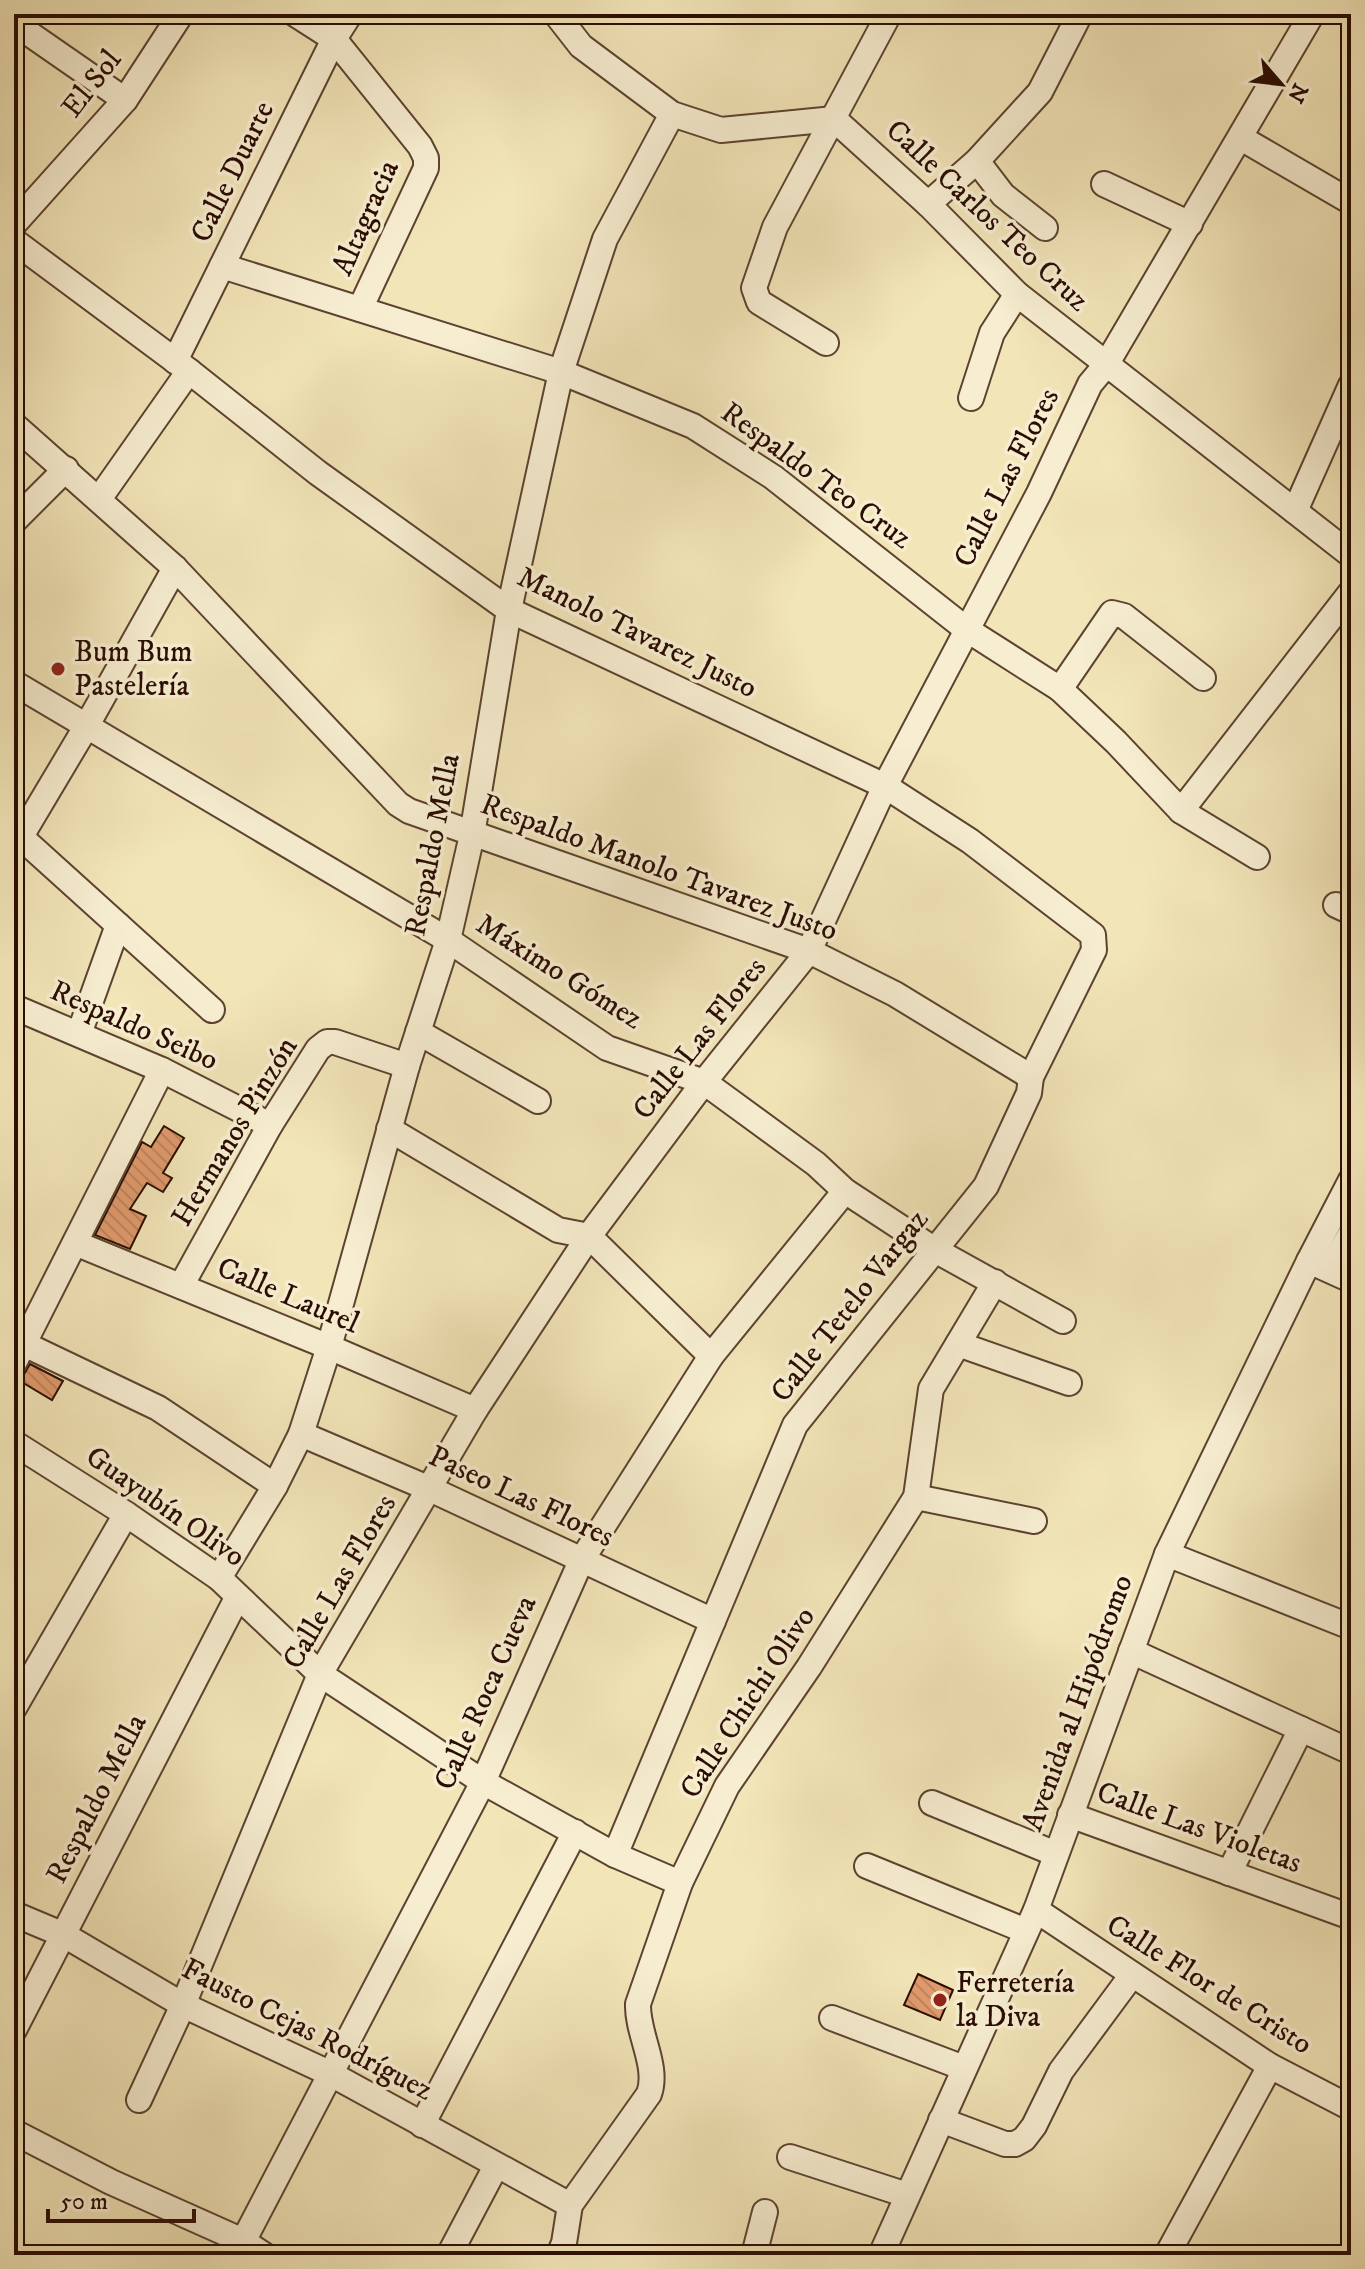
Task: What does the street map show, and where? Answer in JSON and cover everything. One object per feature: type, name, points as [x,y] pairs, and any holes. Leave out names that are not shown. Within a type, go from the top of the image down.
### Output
[{"type":"street","name":"El Sol","points":[[14,224],[125,100],[181,14]]},
{"type":"street","name":"Altagracia","points":[[295,14],[334,39],[420,146],[426,158],[426,168],[360,309]]},
{"type":"street","name":"Calle Duarte","points":[[99,499],[182,366],[222,266],[334,39],[350,14]]},
{"type":"street","points":[[556,14],[581,46],[672,114],[721,130],[834,119]]},
{"type":"street","points":[[826,343],[759,302],[754,288],[775,227],[889,14]]},
{"type":"street","points":[[928,204],[977,161],[1040,92],[1080,14]]},
{"type":"street","name":"Calle Las Flores","points":[[139,2100],[183,2005],[320,1674],[475,1410],[589,1236],[704,1082],[809,951],[885,786],[1039,493],[1090,384],[1106,365],[1312,14]]},
{"type":"street","points":[[14,23],[125,100]]},
{"type":"street","name":"Respaldo Mella","points":[[219,1578],[275,1486],[301,1434],[329,1347],[407,1066],[448,940],[472,835],[509,610],[561,372],[605,239],[672,114]]},
{"type":"street","name":"Calle Carlos Teo Cruz","points":[[834,119],[928,204],[1017,294],[1351,555]]},
{"type":"street","points":[[1241,138],[1351,202]]},
{"type":"street","points":[[977,161],[1003,195],[1045,228]]},
{"type":"street","points":[[1104,184],[1190,224]]},
{"type":"street","name":"Manolo Tavarez Justo","points":[[14,241],[182,366],[318,473],[509,610],[885,786],[970,841],[1095,939]]},
{"type":"street","name":"Respaldo Teo Cruz","points":[[222,266],[561,372],[693,426],[773,477],[966,629],[1060,689],[1116,742],[1181,811],[1257,857]]},
{"type":"street","points":[[971,398],[992,333],[1017,294]]},
{"type":"street","points":[[1295,511],[1351,385]]},
{"type":"street","name":"Respaldo Manolo Tavarez Justo","points":[[14,425],[175,568],[398,804],[472,835],[809,951],[895,994],[1031,1077]]},
{"type":"street","points":[[14,521],[66,469]]},
{"type":"street","points":[[175,568],[86,727],[17,839],[212,1010]]},
{"type":"street","points":[[1181,811],[1351,592]]},
{"type":"street","points":[[1060,689],[1112,613],[1124,616],[1203,678]]},
{"type":"street","name":"Máximo Gómez","points":[[14,683],[448,940],[607,1048],[704,1082],[816,1164],[845,1191],[935,1250],[1063,1321]]},
{"type":"street","points":[[79,1034],[118,925]]},
{"type":"street","name":"Calle Tetelo Vargaz","points":[[615,1855],[795,1425],[986,1186],[1029,1093],[1031,1077],[1094,950],[1095,939]]},
{"type":"street","name":"Respaldo Seibo","points":[[14,1007],[162,1070],[270,1125]]},
{"type":"street","points":[[418,1032],[538,1101]]},
{"type":"street","name":"Hermanos Pinzón","points":[[181,1286],[270,1125],[318,1049],[327,1042],[335,1042],[407,1066]]},
{"type":"street","points":[[162,1070],[19,1354],[158,1408],[275,1486]]},
{"type":"street","points":[[389,1129],[558,1230],[589,1236],[711,1356]]},
{"type":"street","name":"Avenida al Hipódromo","points":[[881,2255],[1031,1921],[1167,1554],[1330,1270],[1351,1180]]},
{"type":"street","name":"Calle Roca Cueva","points":[[247,2250],[329,2073],[483,1782],[581,1561],[711,1356],[845,1191]]},
{"type":"street","points":[[1330,1270],[1351,1233]]},
{"type":"street","name":"Calle Laurel","points":[[75,1243],[475,1410]]},
{"type":"street","name":"Calle Chichi Olivo","points":[[570,2205],[649,2094],[652,2074],[639,2023],[638,2004],[680,1883],[727,1786],[809,1667],[916,1497],[931,1389],[995,1282]]},
{"type":"street","points":[[958,1344],[1069,1383]]},
{"type":"street","name":"Paseo Las Flores","points":[[301,1434],[430,1489],[713,1621]]},
{"type":"street","name":"Guayubín Olivo","points":[[14,1443],[219,1578],[320,1674],[483,1782],[615,1855],[680,1883]]},
{"type":"street","points":[[916,1497],[1034,1521]]},
{"type":"street","points":[[14,1708],[126,1514]]},
{"type":"street","points":[[1167,1554],[1351,1627]]},
{"type":"street","name":"Respaldo Mella","points":[[14,2030],[237,1598]]},
{"type":"street","points":[[1131,1651],[1351,1752]]},
{"type":"street","points":[[1229,1873],[1301,1729]]},
{"type":"street","points":[[932,1803],[1056,1854]]},
{"type":"street","name":"Calle Las Violetas","points":[[1070,1815],[1351,1917]]},
{"type":"street","points":[[422,2125],[575,1832]]},
{"type":"street","name":"Calle Flor de Cristo","points":[[867,1866],[1031,1921],[1132,1975],[1270,2066],[1351,2108]]},
{"type":"street","name":"Fausto Cejas Rodríguez","points":[[14,1914],[64,1935],[183,2005],[329,2073],[570,2205]]},
{"type":"street","points":[[941,2120],[1005,2144],[1015,2144],[1024,2139],[1034,2126],[1061,2071],[1132,1975]]},
{"type":"street","points":[[832,2018],[964,2068]]},
{"type":"street","points":[[1167,2255],[1270,2066]]},
{"type":"street","points":[[14,2132],[247,2250]]},
{"type":"street","points":[[790,2157],[907,2195]]},
{"type":"street","points":[[449,2255],[496,2166]]},
{"type":"street","points":[[559,2255],[570,2205]]},
{"type":"street","points":[[754,2255],[765,2212]]},
{"type":"building","points":[[164,1126],[184,1138],[163,1173],[172,1178],[163,1192],[147,1183],[130,1209],[146,1216],[130,1249],[95,1235],[142,1142],[151,1147]]},
{"type":"building","points":[[30,1364],[63,1381],[52,1400],[20,1381]]},
{"type":"building","points":[[918,1974],[953,1990],[940,2020],[904,2005]]},
{"type":"place","name":"Bum Bum Pastelería","points":[[58,669]]},
{"type":"place","name":"Ferretería la Diva","points":[[940,2000]]}]
